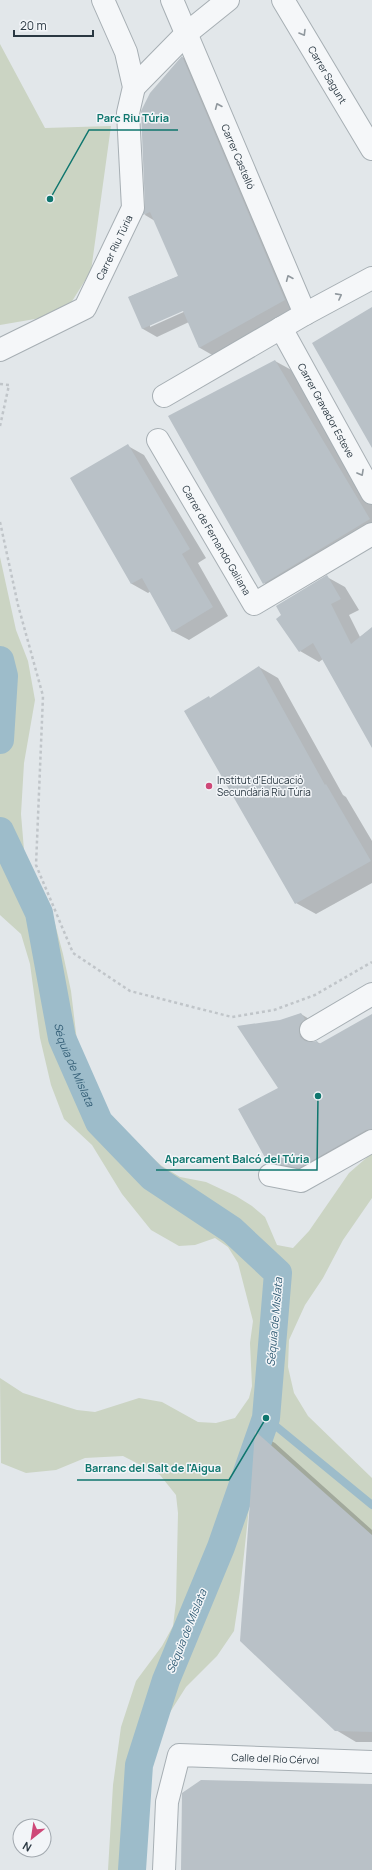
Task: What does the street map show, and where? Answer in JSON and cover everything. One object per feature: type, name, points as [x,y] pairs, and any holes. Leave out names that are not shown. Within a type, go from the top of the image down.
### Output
[{"type":"street","name":"Carrer Riu Túria","points":[[0,350],[85,308],[133,208],[128,113],[134,87],[126,52],[103,0]]},
{"type":"street","name":"Carrer Castelló","points":[[172,0],[304,314]]},
{"type":"street","points":[[134,87],[187,33],[228,0]]},
{"type":"street","name":"Carrer Sagunt","points":[[283,0],[372,149]]},
{"type":"street","points":[[164,396],[304,314],[372,278]]},
{"type":"street","name":"Carrer Gravador Esteve","points":[[281,328],[372,493]]},
{"type":"street","name":"Carrer de Fernando Galiana","points":[[158,440],[254,604],[372,534]]},
{"type":"street","points":[[311,1030],[372,994]]},
{"type":"street","points":[[270,1175],[301,1181],[372,1141]]},
{"type":"street","name":"Calle del Río Cérvol","points":[[164,1870],[167,1802],[179,1755],[372,1762]]},
{"type":"path","points":[[0,384],[9,385],[0,426]]},
{"type":"path","points":[[0,522],[18,605],[43,696],[36,865],[73,953],[130,991],[232,1017],[274,1010],[315,995],[372,962]]},
{"type":"green space","points":[[0,44],[45,128],[111,126],[91,271],[64,314],[0,325]]},
{"type":"green space","points":[[0,557],[16,630],[28,661],[35,700],[24,763],[21,814],[24,850],[35,884],[55,924],[71,991],[77,1041],[105,1105],[118,1129],[162,1166],[180,1177],[206,1182],[236,1196],[252,1206],[265,1217],[277,1245],[293,1248],[309,1231],[349,1173],[372,1153],[372,1198],[343,1240],[323,1278],[305,1305],[289,1340],[288,1367],[294,1393],[308,1416],[372,1478],[372,1536],[256,1444],[240,1591],[234,1631],[217,1656],[186,1687],[167,1717],[154,1747],[147,1793],[145,1870],[108,1870],[113,1785],[121,1727],[136,1681],[162,1646],[173,1626],[176,1602],[178,1513],[176,1495],[160,1475],[123,1456],[85,1458],[56,1470],[26,1473],[1,1463],[0,1378],[23,1393],[77,1410],[95,1412],[139,1398],[162,1402],[198,1422],[216,1423],[235,1418],[249,1398],[252,1386],[250,1343],[253,1321],[238,1263],[228,1247],[215,1238],[195,1245],[179,1246],[151,1230],[122,1194],[92,1145],[64,1119],[51,1085],[40,1038],[30,964],[21,934],[0,915]]},
{"type":"building","points":[[182,56],[285,300],[199,348],[183,311],[142,329],[128,297],[178,276],[150,212],[143,215],[145,207],[141,111],[150,93]]},
{"type":"building","points":[[372,307],[372,448],[312,343]]},
{"type":"building","points":[[275,360],[370,519],[263,584],[168,416]]},
{"type":"building","points":[[128,444],[190,549],[182,554],[213,607],[172,632],[142,578],[131,584],[70,478]]},
{"type":"building","points":[[327,575],[341,599],[331,604],[351,644],[372,627],[372,748],[313,643],[299,652],[276,619],[281,615],[276,606]]},
{"type":"building","points":[[259,666],[325,785],[326,784],[371,861],[295,904],[184,711],[209,696],[210,698]]},
{"type":"building","points":[[301,1013],[305,1019],[300,1024],[300,1037],[305,1041],[317,1041],[319,1044],[372,1014],[372,1129],[366,1130],[299,1168],[268,1163],[238,1109],[278,1088],[237,1026],[280,1020]]},
{"type":"building","points":[[255,1431],[372,1535],[372,1732],[335,1731],[240,1641]]},
{"type":"building","points":[[201,1780],[372,1784],[372,1870],[181,1870],[182,1793]]},
{"type":"waterway","name":"Séquia de Mislata","points":[[0,660],[4,676],[0,740]]},
{"type":"waterway","name":"Séquia de Mislata","points":[[0,831],[39,913],[62,1038],[99,1122],[152,1177],[232,1230],[278,1273],[266,1418],[221,1547],[166,1680],[139,1765],[132,1870]]},
{"type":"waterway","points":[[266,1418],[372,1505]]},
{"type":"place","name":"Parc Riu Túria","points":[[50,199]]},
{"type":"place","name":"Institut d'Educació Secundària Riu Túria","points":[[209,786]]},
{"type":"place","name":"Aparcament Balcó del Túria","points":[[318,1096]]},
{"type":"place","name":"Barranc del Salt de l'Aigua","points":[[266,1418]]}]
